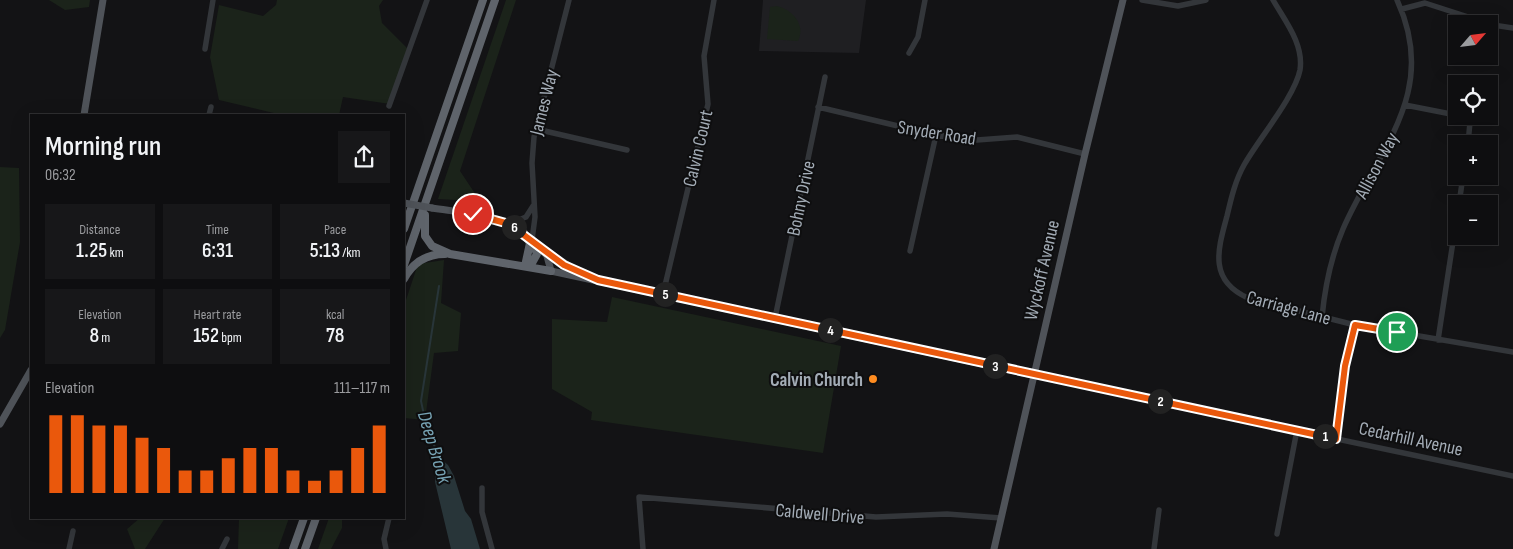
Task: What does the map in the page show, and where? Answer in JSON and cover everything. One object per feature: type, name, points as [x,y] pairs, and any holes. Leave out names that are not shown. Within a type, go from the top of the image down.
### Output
[{"type":"highway","points":[[405,226],[483,0]]},
{"type":"highway","points":[[405,262],[495,0]]},
{"type":"highway","points":[[405,211],[443,115]]},
{"type":"highway","points":[[439,164],[424,218],[424,230],[432,246],[450,254]]},
{"type":"highway","points":[[524,233],[530,243],[525,266]]},
{"type":"highway","points":[[525,266],[533,261],[537,254],[532,240]]},
{"type":"highway","points":[[405,277],[411,268],[422,259],[436,254],[450,254],[551,271]]},
{"type":"highway","points":[[293,549],[304,519]]},
{"type":"highway","points":[[305,549],[316,519]]},
{"type":"main road","points":[[84,114],[103,0]]},
{"type":"main road","name":"Wyckoff Avenue","points":[[994,549],[1033,374],[1123,0]]},
{"type":"main road","name":"Cedarhill Avenue","points":[[405,203],[482,216],[509,224],[524,233],[564,265],[598,280]]},
{"type":"main road","name":"Cedarhill Avenue","points":[[532,240],[547,256],[551,271],[1033,374]]},
{"type":"main road","points":[[0,424],[30,372]]},
{"type":"street","points":[[205,49],[213,0]]},
{"type":"street","points":[[389,106],[427,0]]},
{"type":"street","name":"James Way","points":[[532,240],[535,217],[532,154],[536,129],[569,0]]},
{"type":"street","name":"Calvin Court","points":[[664,294],[708,104],[704,56],[714,0]]},
{"type":"street","points":[[909,53],[918,37],[925,0]]},
{"type":"street","points":[[1142,0],[1178,6],[1206,0]]},
{"type":"street","name":"Carriage Lane","points":[[1273,0],[1297,43],[1300,69],[1295,84],[1250,154],[1237,181],[1219,246],[1219,265],[1228,284],[1240,295],[1355,325],[1513,352]]},
{"type":"street","name":"Allison Way","points":[[1322,317],[1329,273],[1344,229],[1393,134],[1406,105],[1410,90],[1412,62],[1409,34],[1402,9],[1397,0]]},
{"type":"street","points":[[1402,9],[1425,3],[1493,25],[1513,28]]},
{"type":"street","name":"Bohny Drive","points":[[775,318],[825,77]]},
{"type":"street","points":[[1406,105],[1448,113]]},
{"type":"street","points":[[209,114],[212,107]]},
{"type":"street","name":"Snyder Road","points":[[818,107],[936,135],[977,140],[1017,137],[1085,154]]},
{"type":"street","points":[[536,129],[627,150]]},
{"type":"street","points":[[910,251],[936,135]]},
{"type":"street","points":[[509,224],[526,217],[533,206]]},
{"type":"street","points":[[1438,340],[1452,245]]},
{"type":"street","points":[[1336,439],[1345,366],[1355,325]]},
{"type":"street","name":"Cedarhill Avenue","points":[[1033,374],[1513,476]]},
{"type":"street","points":[[1277,534],[1297,430]]},
{"type":"street","points":[[482,488],[482,512],[492,549]]},
{"type":"street","name":"Caldwell Drive","points":[[643,549],[638,497],[876,517],[947,514],[1001,518]]},
{"type":"street","points":[[1154,549],[1159,510]]},
{"type":"street","points":[[386,549],[384,539],[389,519]]},
{"type":"street","points":[[69,549],[73,531]]},
{"type":"street","points":[[222,549],[227,539]]},
{"type":"shaded area","points":[[49,0],[90,0],[89,7],[65,10]]},
{"type":"shaded area","points":[[277,0],[383,0],[379,6],[382,23],[408,49],[390,104],[343,97],[339,114],[278,114],[219,100],[210,57],[219,5],[263,16],[276,5]]},
{"type":"shaded area","points":[[506,0],[516,0],[460,171],[476,195],[474,201],[438,199]]},
{"type":"shaded area","points":[[763,0],[866,0],[859,53],[759,51]]},
{"type":"shaded area","points":[[777,6],[793,15],[799,24],[800,35],[798,41],[767,39],[770,7]]},
{"type":"shaded area","points":[[0,167],[19,168],[20,242],[5,330],[0,338]]},
{"type":"shaded area","points":[[444,260],[441,303],[461,313],[458,351],[434,353],[425,420],[405,418],[405,303],[418,264]]},
{"type":"shaded area","points":[[612,297],[841,346],[823,453],[591,420],[592,412],[552,389],[552,319],[607,322]]},
{"type":"shaded area","points":[[441,459],[448,465],[454,476],[465,511],[471,519],[480,549],[451,549],[435,482],[435,464]]},
{"type":"shaded area","points":[[139,519],[164,519],[145,549],[135,549],[127,529]]},
{"type":"shaded area","points":[[239,519],[289,519],[278,549],[238,549]]},
{"type":"shaded area","points":[[329,519],[342,519],[342,528],[331,549],[318,549]]},
{"type":"waterway","name":"Deep Brook","points":[[439,286],[421,401],[428,434],[442,460]]},
{"type":"place","name":"Calvin Church","points":[[873,379]]},
{"type":"route","points":[[473,214],[509,224],[524,233],[564,265],[580,274],[598,280],[1336,439],[1345,366],[1355,325],[1397,332]]}]
